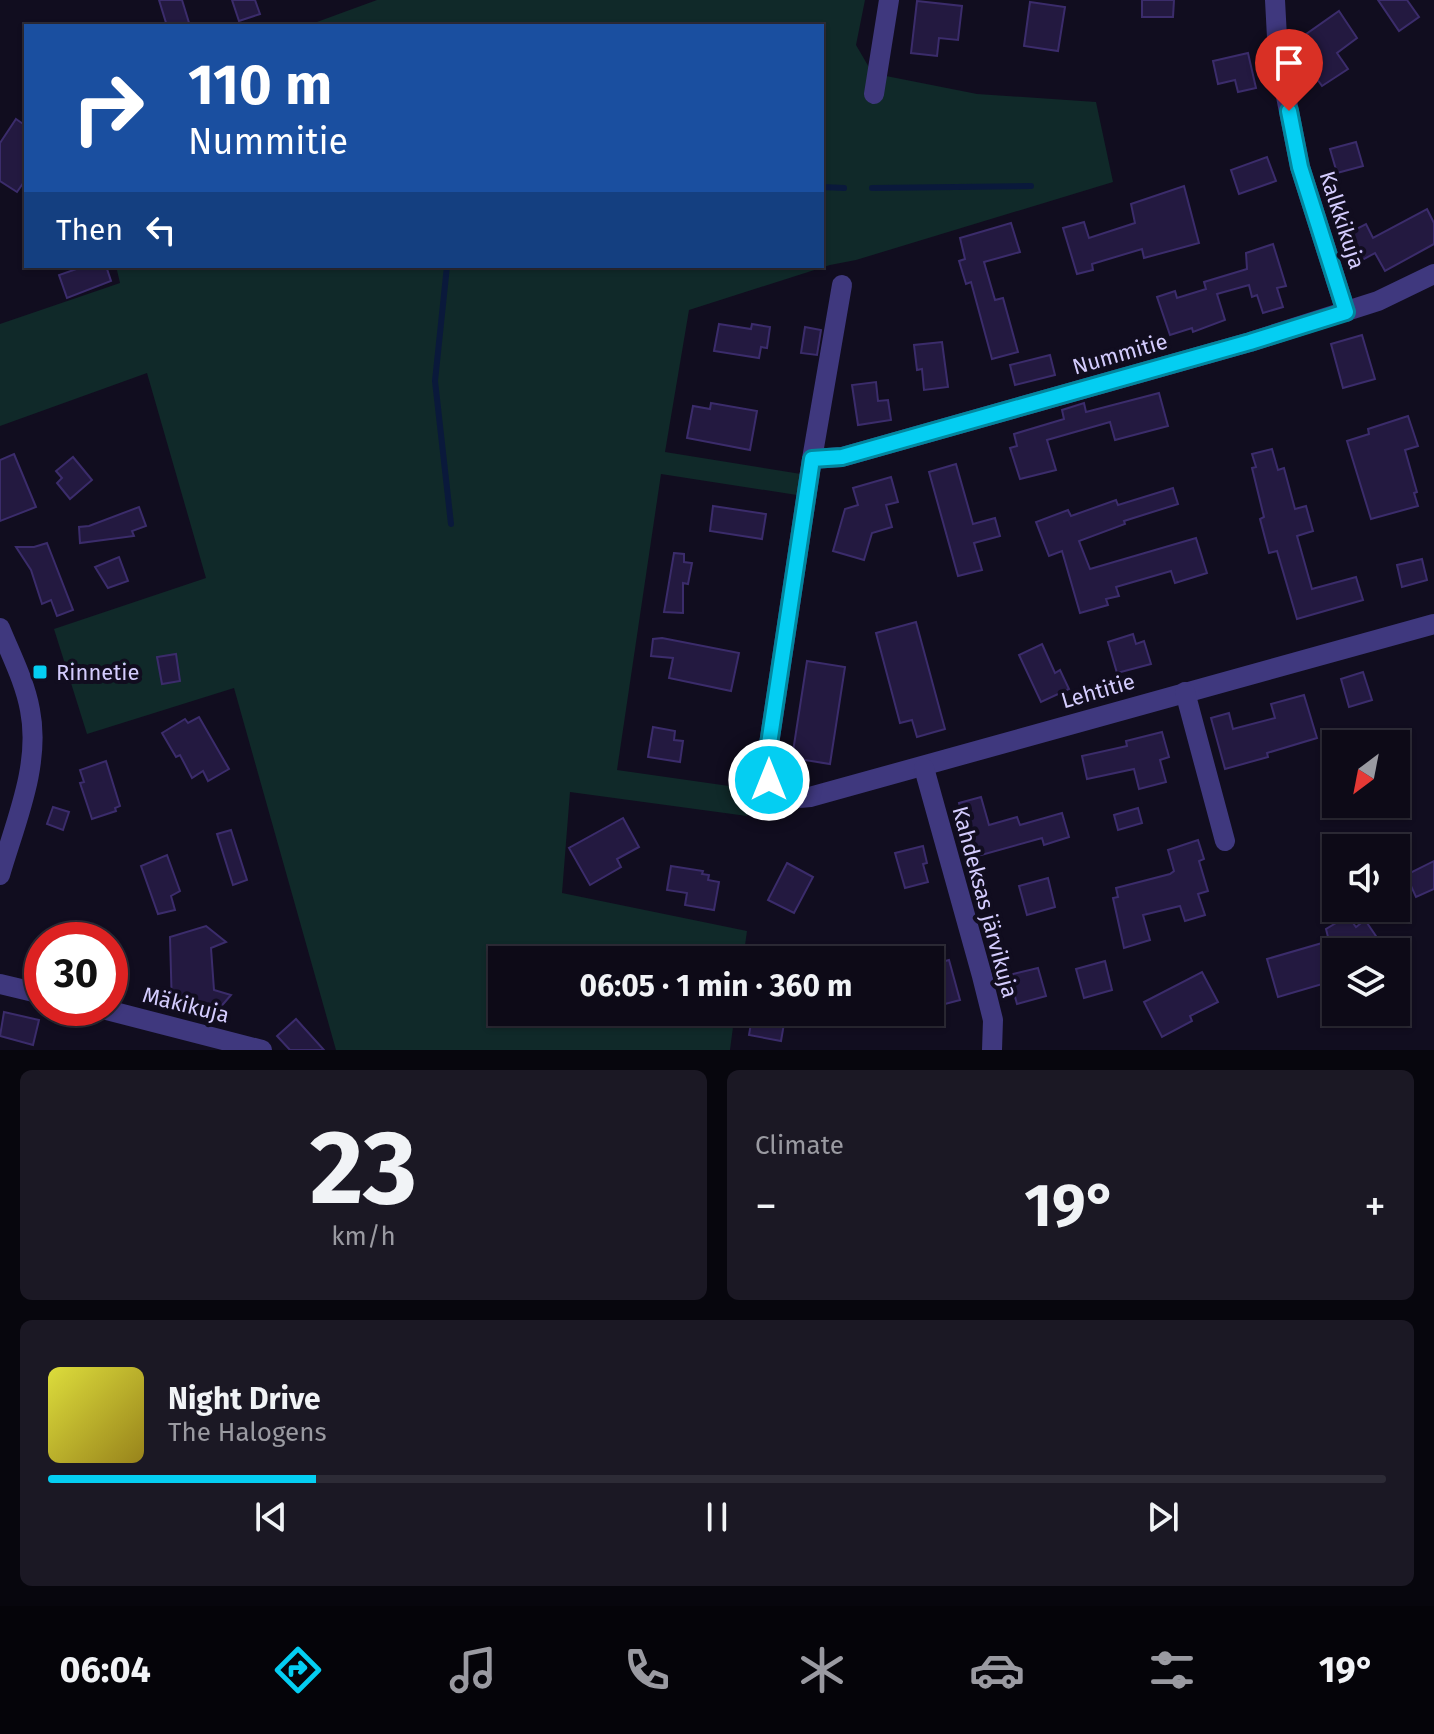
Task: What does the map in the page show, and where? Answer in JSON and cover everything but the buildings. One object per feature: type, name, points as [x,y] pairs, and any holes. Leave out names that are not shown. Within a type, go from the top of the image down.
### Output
[{"type":"street","points":[[874,94],[889,0]]},
{"type":"street","name":"Kalkkikuja","points":[[1275,0],[1278,56],[1300,167],[1346,312]]},
{"type":"street","name":"Nummitie","points":[[812,459],[842,457],[1250,342],[1378,301],[1434,274]]},
{"type":"street","points":[[812,459],[842,285]]},
{"type":"street","name":"Lehtitie","points":[[812,459],[766,764],[776,793],[790,799],[810,797],[924,768],[1434,624]]},
{"type":"street","points":[[0,628],[30,710],[33,754],[0,875]]},
{"type":"street","points":[[1185,692],[1225,841]]},
{"type":"street","name":"Kahdeksas järvikuja","points":[[924,768],[993,1020],[992,1050]]},
{"type":"street","points":[[0,984],[24,990]]},
{"type":"street","name":"Mäkikuja","points":[[128,1015],[262,1050]]},
{"type":"green space","points":[[377,0],[865,0],[856,45],[870,69],[881,75],[977,94],[1096,102],[1113,182],[824,267],[824,24],[311,24]]},
{"type":"green space","points":[[116,268],[821,268],[689,310],[665,452],[801,474],[797,495],[661,474],[617,770],[750,789],[747,816],[570,792],[562,893],[747,931],[745,946],[488,946],[488,1026],[733,1026],[730,1050],[336,1050],[234,688],[87,734],[54,629],[206,578],[147,373],[0,426],[0,324],[120,283]]},
{"type":"waterway","points":[[872,188],[1031,186]]},
{"type":"waterway","points":[[824,187],[844,188]]},
{"type":"waterway","points":[[447,268],[435,381],[451,524]]},
{"type":"place","name":"Rinnetie","points":[[40,672]]},
{"type":"route","points":[[769,780],[766,764],[812,459],[842,457],[1346,312],[1300,167],[1289,111]]}]
